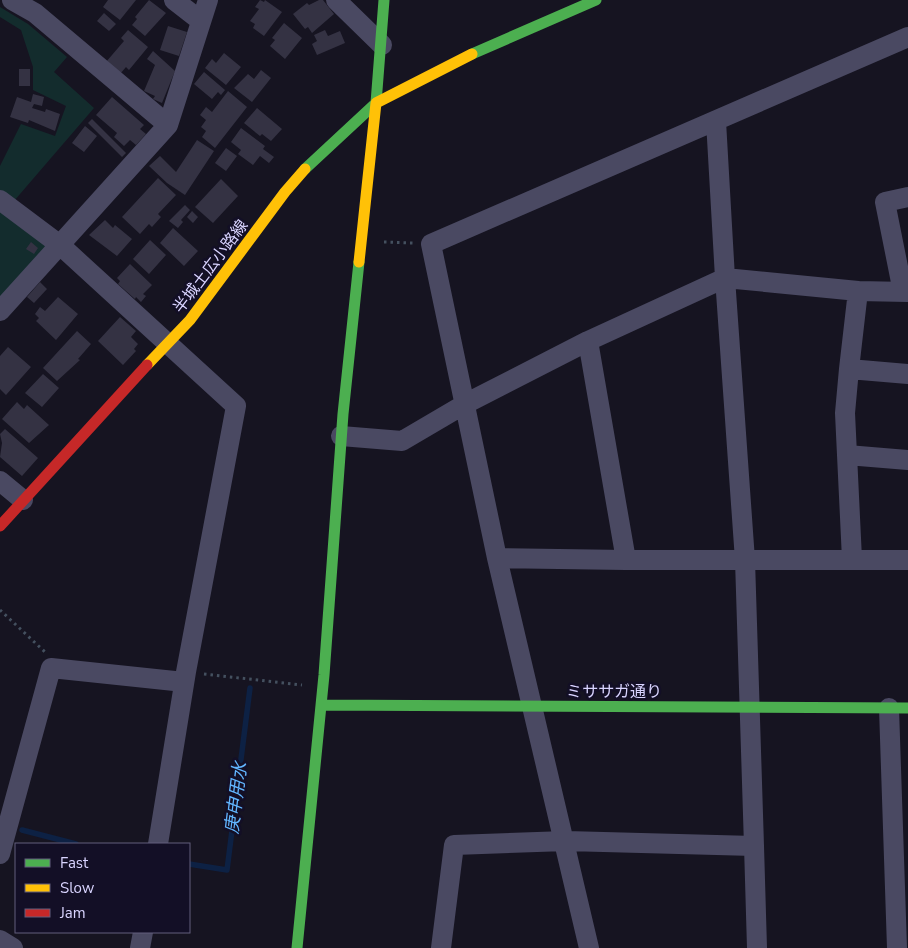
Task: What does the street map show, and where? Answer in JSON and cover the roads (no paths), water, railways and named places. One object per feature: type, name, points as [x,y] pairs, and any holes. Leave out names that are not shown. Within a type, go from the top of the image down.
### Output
[{"type":"street","points":[[12,0],[40,7],[168,125]]},
{"type":"street","points":[[174,0],[201,22]]},
{"type":"street","points":[[0,311],[168,125],[208,0]]},
{"type":"street","points":[[336,0],[382,45]]},
{"type":"street","points":[[297,948],[321,705],[341,436],[382,45],[384,0]]},
{"type":"street","name":"半城土広小路線","points":[[0,526],[190,320],[285,192],[306,168],[376,102],[447,65],[596,0]]},
{"type":"street","points":[[590,948],[498,558],[431,244],[908,37]]},
{"type":"street","points":[[716,121],[744,560],[751,708],[757,948]]},
{"type":"street","points":[[341,436],[402,441],[465,404],[588,341],[725,278],[858,291],[906,292],[885,202],[908,197]]},
{"type":"street","points":[[0,200],[60,245],[236,406],[184,682],[158,843]]},
{"type":"street","points":[[852,559],[845,413],[858,291]]},
{"type":"street","points":[[588,341],[626,560]]},
{"type":"street","points":[[849,368],[908,374]]},
{"type":"street","points":[[847,455],[908,460]]},
{"type":"street","points":[[0,481],[23,500]]},
{"type":"street","points":[[498,558],[908,560]]},
{"type":"street","points":[[0,854],[51,668],[184,682]]},
{"type":"street","name":"ミササガ通り","points":[[321,705],[898,708]]},
{"type":"street","points":[[896,948],[898,708]]},
{"type":"street","points":[[441,948],[454,845],[566,841],[754,846]]},
{"type":"street","points":[[140,948],[143,933]]},
{"type":"street","points":[[0,940],[13,948]]},
{"type":"waterway","name":"庚申用水","points":[[190,864],[227,870],[250,688]]},
{"type":"waterway","name":"庚申用水","points":[[22,830],[72,843]]}]
